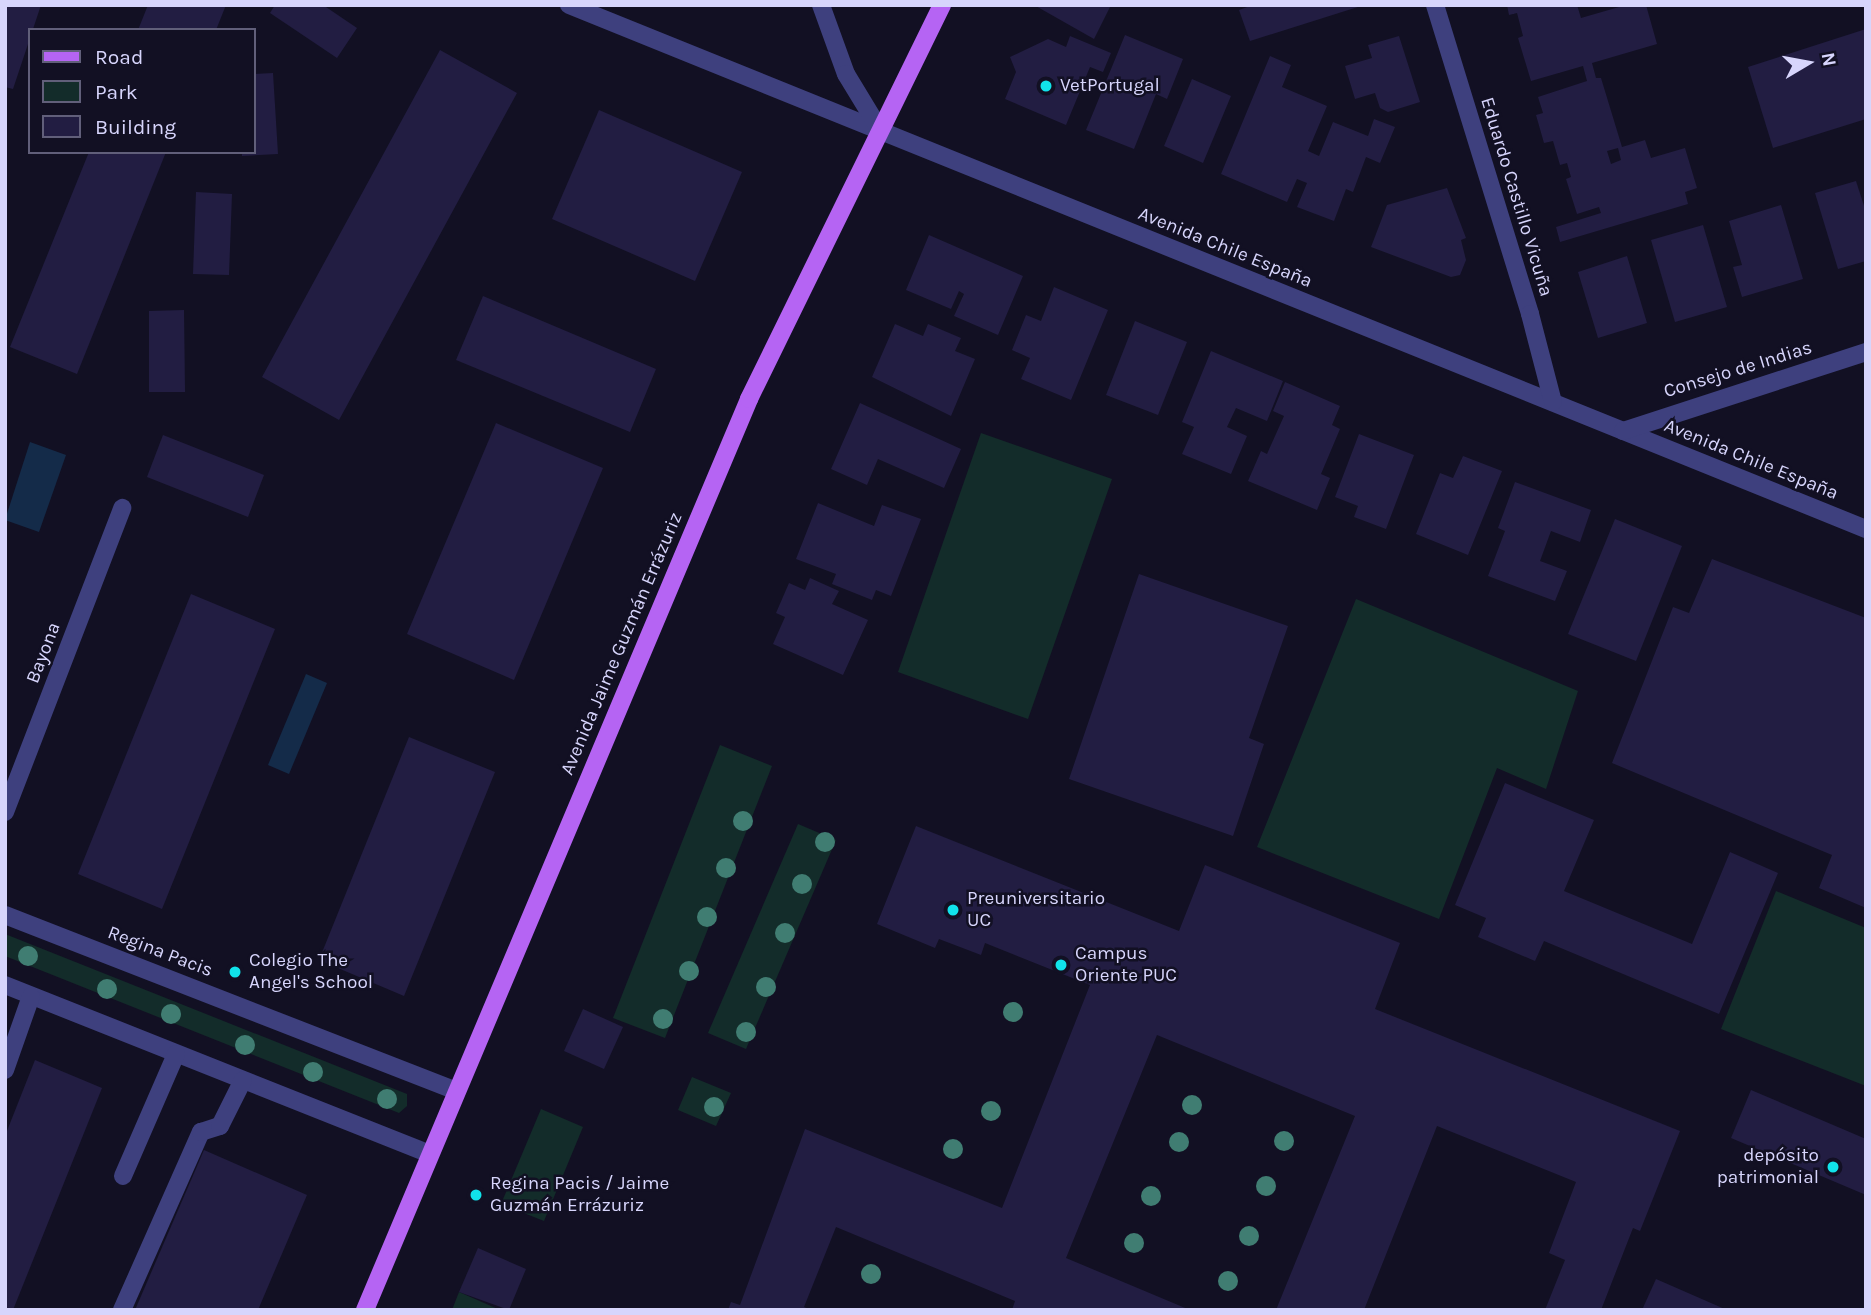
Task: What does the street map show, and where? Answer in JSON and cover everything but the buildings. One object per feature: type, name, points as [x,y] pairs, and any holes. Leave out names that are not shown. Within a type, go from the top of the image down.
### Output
[{"type":"main road","name":"Avenida Jaime Guzmán Errázuriz","points":[[365,1310],[455,1090],[749,399],[942,5]]},
{"type":"street","name":"Avenida Chile España","points":[[569,5],[1866,529]]},
{"type":"street","points":[[821,5],[846,74],[880,131]]},
{"type":"street","name":"Eduardo Castillo Vicuña","points":[[1435,5],[1530,314],[1553,402]]},
{"type":"street","name":"Consejo de Indias","points":[[1623,431],[1866,352]]},
{"type":"street","name":"Bayona","points":[[5,812],[122,508]]},
{"type":"street","name":"Regina Pacis","points":[[5,915],[455,1090]]},
{"type":"street","points":[[5,985],[430,1154]]},
{"type":"street","points":[[5,1070],[31,996]]},
{"type":"street","points":[[123,1176],[176,1054]]},
{"type":"street","points":[[122,1310],[201,1132],[220,1126],[243,1080]]},
{"type":"green space","points":[[981,433],[1112,479],[1028,719],[898,672]]},
{"type":"green space","points":[[1356,599],[1578,691],[1546,789],[1497,768],[1439,919],[1257,847]]},
{"type":"green space","points":[[720,745],[772,766],[665,1038],[613,1018]]},
{"type":"green space","points":[[798,824],[836,840],[746,1049],[708,1033]]},
{"type":"green space","points":[[1776,891],[1866,928],[1866,1086],[1721,1029]]},
{"type":"green space","points":[[5,934],[407,1094],[407,1106],[399,1113],[5,956]]},
{"type":"green space","points":[[692,1077],[731,1093],[716,1126],[678,1110]]},
{"type":"green space","points":[[541,1109],[583,1127],[544,1221],[501,1204]]},
{"type":"green space","points":[[459,1292],[500,1310],[452,1310]]},
{"type":"water","points":[[30,442],[66,455],[39,532],[5,520]]},
{"type":"water","points":[[306,674],[327,683],[289,774],[268,765]]},
{"type":"place","name":"VetPortugal","points":[[1046,86]]},
{"type":"place","name":"Preuniversitario UC","points":[[953,910]]},
{"type":"place","name":"Campus Oriente PUC","points":[[1061,965]]},
{"type":"place","name":"Colegio The Angel's School","points":[[235,972]]},
{"type":"place","name":"depósito patrimonial","points":[[1833,1167]]},
{"type":"place","name":"Regina Pacis / Jaime Guzmán Errázuriz","points":[[476,1195]]}]
